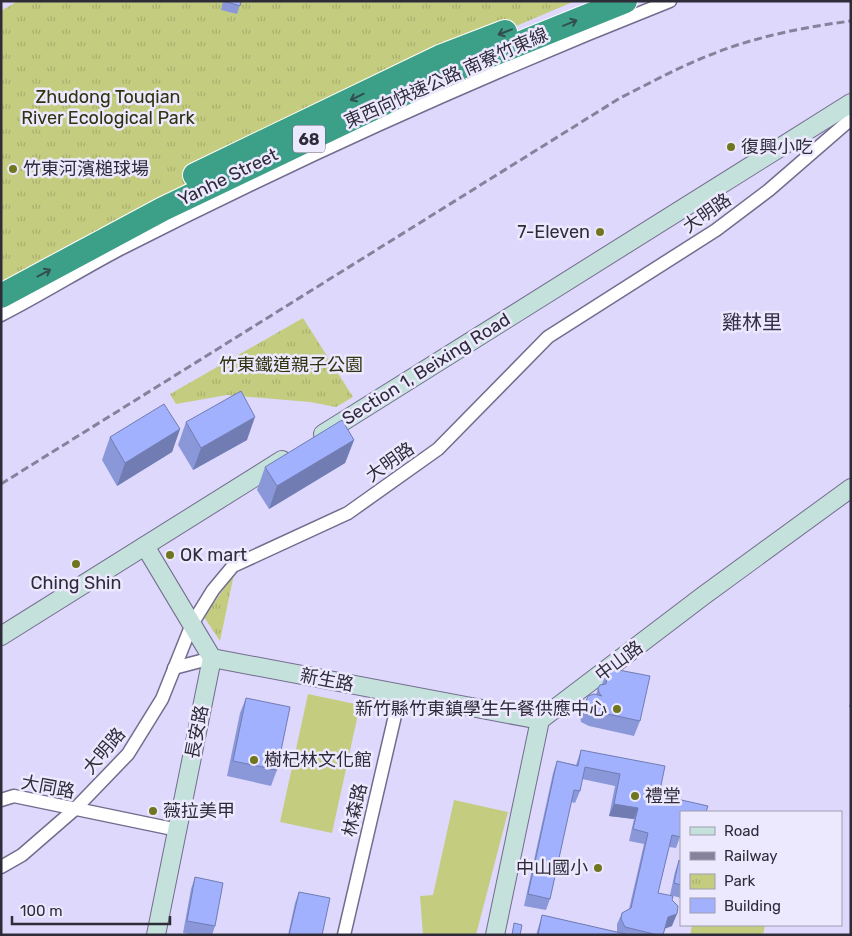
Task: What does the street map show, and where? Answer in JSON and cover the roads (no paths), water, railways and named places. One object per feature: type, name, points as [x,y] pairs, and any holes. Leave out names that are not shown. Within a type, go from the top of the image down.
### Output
[{"type":"highway","name":"東西向快速公路 南寮竹東線","points":[[1,277],[154,195],[440,57],[583,1]]},
{"type":"highway","name":"東西向快速公路 南寮竹東線","points":[[1,296],[163,209],[440,76],[625,1]]},
{"type":"street","name":"Yanhe Street","points":[[1,315],[123,248],[354,135],[456,89],[670,1]]},
{"type":"street","name":"Section 1, Beixing Road","points":[[1,636],[851,103]]},
{"type":"street","name":"大明路","points":[[1,867],[22,855],[75,809],[128,754],[162,699],[192,624],[213,590],[233,566],[348,513],[438,449],[548,337],[716,230],[769,190],[851,118]]},
{"type":"street","name":"中山路","points":[[540,720],[703,596],[851,488]]},
{"type":"street","points":[[145,546],[212,658]]},
{"type":"street","name":"新生路","points":[[174,668],[212,658],[540,720]]},
{"type":"street","name":"長安路","points":[[156,935],[212,658]]},
{"type":"street","name":"林森路","points":[[344,935],[400,694]]},
{"type":"street","points":[[495,935],[540,720]]},
{"type":"street","name":"大同路","points":[[1,800],[14,796],[178,830]]},
{"type":"railway","points":[[1,484],[620,98],[687,65],[744,43],[815,26],[851,21]]},
{"type":"place","name":"復興小吃","points":[[731,147]]},
{"type":"place","name":"竹東河濱槌球場","points":[[13,169]]},
{"type":"place","name":"7-Eleven","points":[[600,232]]},
{"type":"place","name":"OK mart","points":[[170,555]]},
{"type":"place","name":"Ching Shin","points":[[76,564]]},
{"type":"place","name":"新竹縣竹東鎮學生午餐供應中心","points":[[617,709]]},
{"type":"place","name":"樹杞林文化館","points":[[254,760]]},
{"type":"place","name":"禮堂","points":[[635,796]]},
{"type":"place","name":"薇拉美甲","points":[[153,811]]},
{"type":"place","name":"中山國小","points":[[598,868]]},
{"type":"district","name":"雞林里","points":[[752,322]]},
{"type":"park label","name":"Zhudong Touqian River Ecological Park","points":[[108,107]]},
{"type":"park label","name":"竹東鐵道親子公園","points":[[291,365]]}]
